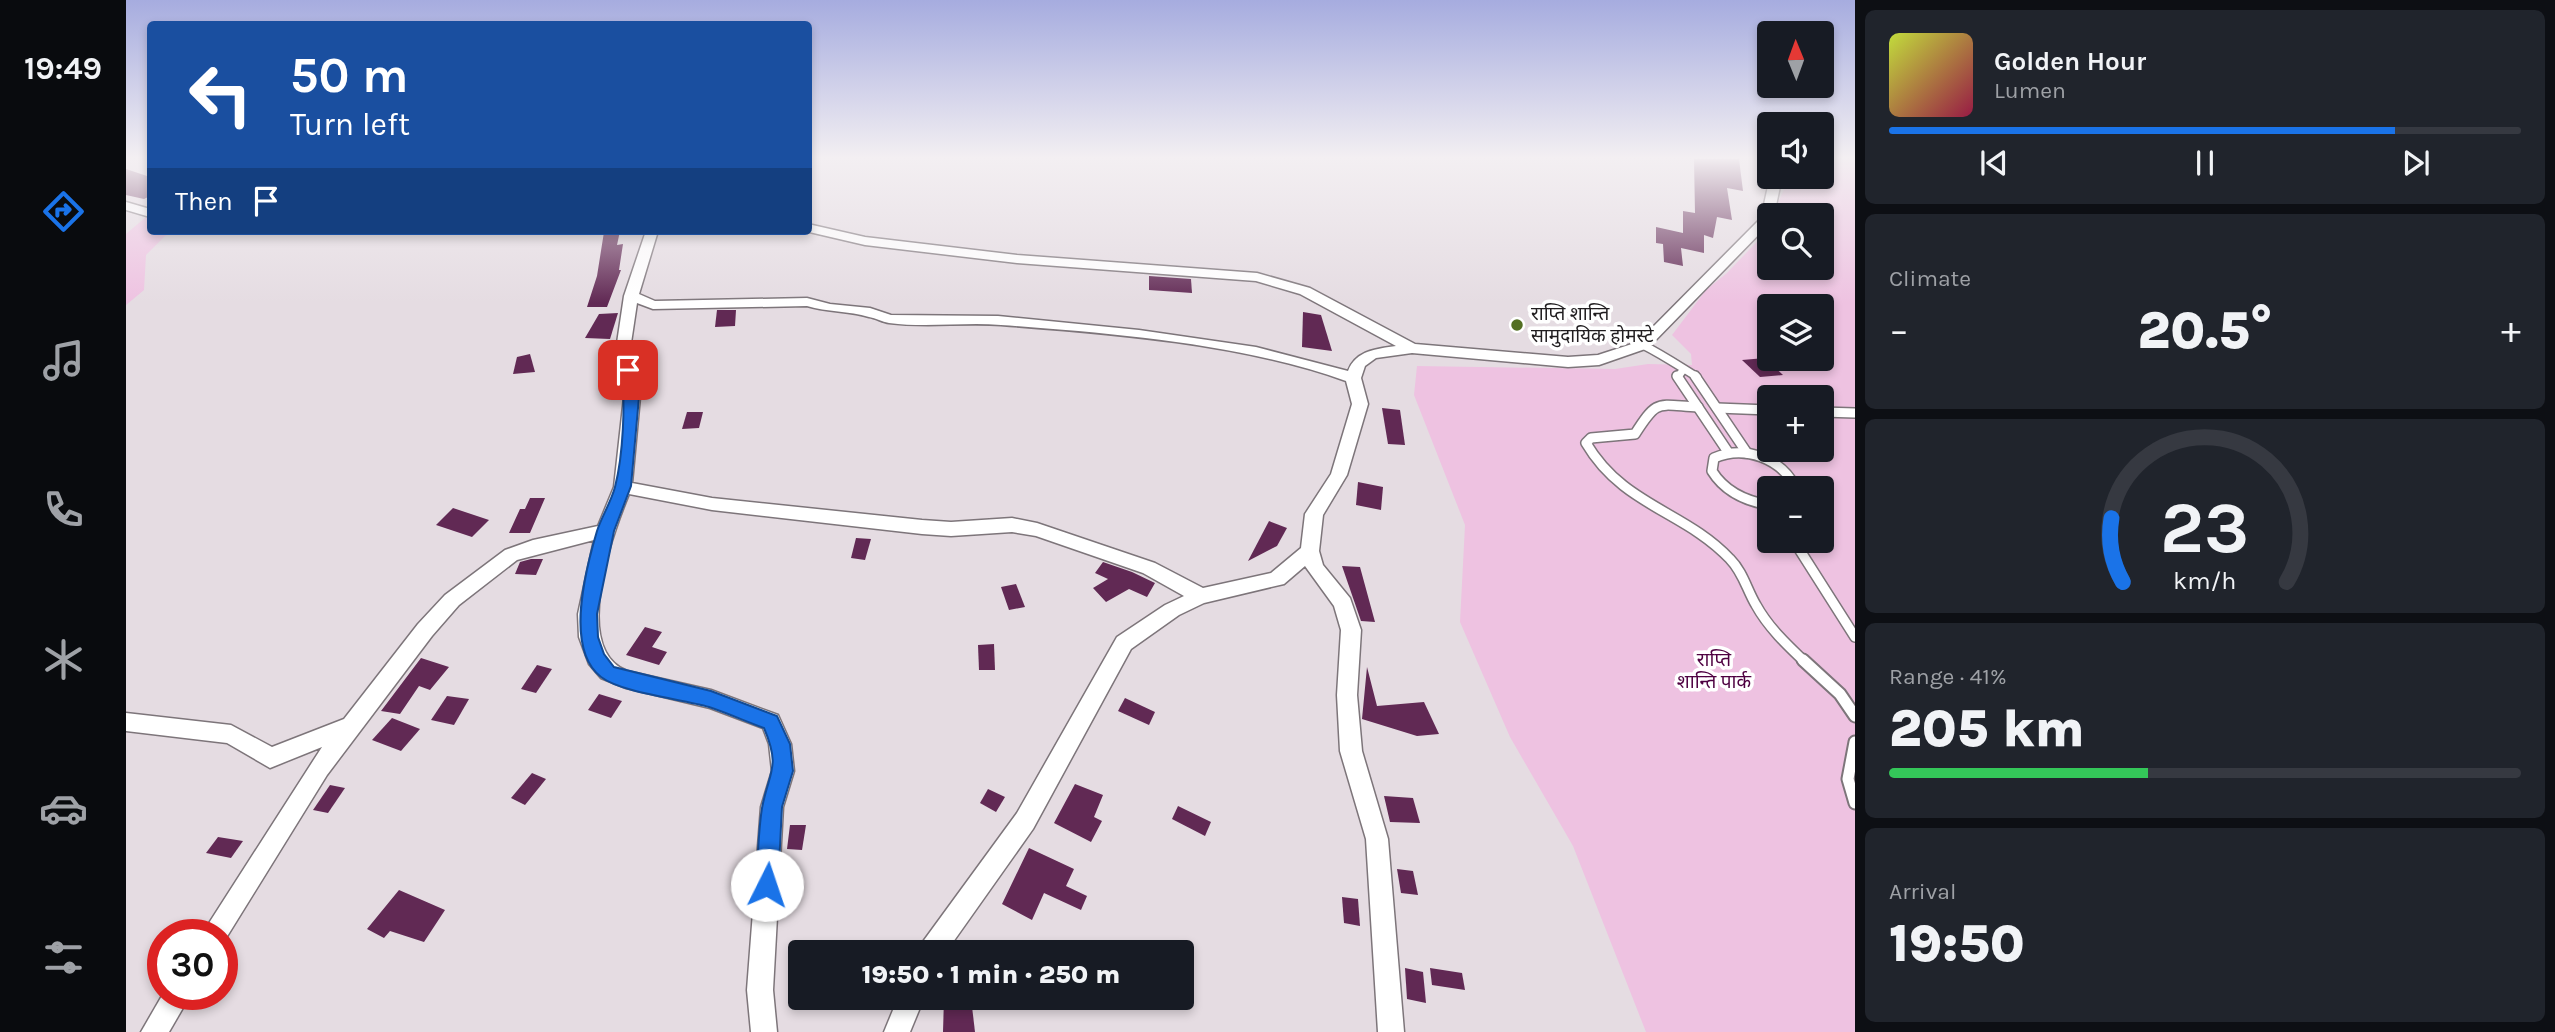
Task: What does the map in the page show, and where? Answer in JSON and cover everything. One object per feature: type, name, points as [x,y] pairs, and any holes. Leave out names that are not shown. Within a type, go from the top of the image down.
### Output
[{"type":"street","points":[[130,207],[147,212]]},
{"type":"street","points":[[1391,1032],[1377,839],[1352,751],[1347,695],[1351,630],[1343,603],[1315,568],[1310,551],[1314,514],[1339,475],[1360,404],[1353,378],[1358,364],[1372,354],[1412,348],[1568,362],[1599,360],[1643,345],[1767,219],[1770,207]]},
{"type":"street","points":[[812,229],[865,241],[1017,259],[1257,278],[1305,291],[1412,348]]},
{"type":"street","points":[[651,235],[631,296],[624,343],[632,397],[623,486],[606,531],[588,614],[589,637],[608,672],[626,679],[711,699],[771,722],[780,744],[783,771],[772,807],[760,990],[764,1032]]},
{"type":"street","points":[[631,296],[653,305],[807,302],[870,312],[889,319],[998,320],[1139,334],[1256,352],[1322,367],[1353,378]]},
{"type":"street","points":[[623,486],[712,504],[922,527],[951,529],[1012,525],[1037,530],[1149,568],[1201,596]]},
{"type":"street","points":[[223,919],[318,768],[425,630],[452,600],[511,555],[533,547],[606,531]]},
{"type":"street","points":[[940,940],[1025,821],[1124,643],[1172,610],[1201,596],[1277,579],[1310,551]]},
{"type":"street","points":[[126,722],[231,734],[270,758],[354,724]]},
{"type":"street","points":[[154,1032],[168,1010]]},
{"type":"street","points":[[897,1032],[906,1010]]},
{"type":"lane","points":[[1643,345],[1676,361],[1683,370],[1696,376],[1747,453]]},
{"type":"lane","points":[[1683,370],[1677,376],[1728,452]]},
{"type":"lane","points":[[1698,407],[1662,405],[1651,409],[1635,433],[1591,438],[1586,443],[1592,457],[1606,474],[1706,538],[1730,558],[1757,608],[1782,640],[1847,699],[1855,716]]},
{"type":"lane","points":[[1717,408],[1757,410]]},
{"type":"lane","points":[[1834,412],[1855,413]]},
{"type":"lane","points":[[1757,502],[1743,499],[1716,478],[1712,464],[1714,458],[1728,452],[1747,453],[1776,465],[1790,476]]},
{"type":"lane","points":[[1802,553],[1855,637]]},
{"type":"lane","points":[[1855,742],[1848,779],[1855,803]]},
{"type":"green space","name":"राप्ति शान्ति पार्क","points":[[1834,207],[1855,207],[1855,1032],[1646,1032],[1573,846],[1510,737],[1460,622],[1465,525],[1414,395],[1417,366],[1615,369],[1648,364],[1692,365],[1691,354],[1672,335],[1706,290],[1727,273],[1757,242],[1757,280],[1834,280]]},
{"type":"green space","points":[[146,217],[147,235],[167,235],[146,255],[144,290],[126,305],[126,234]]},
{"type":"building","points":[[1695,207],[1730,207],[1732,220],[1717,217],[1713,238],[1704,235],[1704,253],[1681,248],[1683,266],[1664,262],[1663,244],[1656,243],[1656,227],[1683,233],[1683,211],[1695,213]]},
{"type":"building","points":[[604,235],[619,235],[617,245],[623,244],[621,270],[607,307],[587,307],[597,276]]},
{"type":"building","points":[[1149,276],[1191,279],[1192,293],[1149,290]]},
{"type":"building","points":[[717,310],[736,310],[735,326],[715,327]]},
{"type":"building","points":[[1303,312],[1321,315],[1332,351],[1302,347]]},
{"type":"building","points":[[618,313],[610,339],[585,338],[599,314]]},
{"type":"building","points":[[530,354],[535,372],[513,374],[517,357]]},
{"type":"building","points":[[1757,359],[1757,371],[1779,371],[1783,375],[1760,377],[1742,360]]},
{"type":"building","points":[[1382,408],[1400,410],[1405,445],[1388,444]]},
{"type":"building","points":[[687,412],[703,412],[699,428],[682,429]]},
{"type":"building","points":[[1358,482],[1383,487],[1381,510],[1356,505]]},
{"type":"building","points":[[530,498],[545,498],[530,533],[509,533],[520,509],[525,509]]},
{"type":"building","points":[[453,508],[489,520],[472,537],[436,525]]},
{"type":"building","points":[[1269,521],[1287,528],[1277,546],[1248,561]]},
{"type":"building","points":[[856,538],[871,539],[865,560],[851,558]]},
{"type":"building","points":[[543,559],[536,575],[515,574],[520,562]]},
{"type":"building","points":[[1103,562],[1155,583],[1147,597],[1129,589],[1106,602],[1093,588],[1108,579],[1095,573]]},
{"type":"building","points":[[1342,566],[1360,567],[1375,622],[1361,621]]},
{"type":"building","points":[[1016,584],[1025,607],[1009,610],[1001,587]]},
{"type":"building","points":[[645,627],[662,632],[652,647],[667,652],[659,665],[626,655]]},
{"type":"building","points":[[994,644],[995,670],[979,670],[978,645]]},
{"type":"building","points":[[421,658],[449,667],[430,690],[419,686],[400,714],[381,711]]},
{"type":"building","points":[[537,665],[552,669],[536,693],[521,689]]},
{"type":"building","points":[[1367,667],[1377,706],[1424,702],[1439,734],[1417,736],[1362,719]]},
{"type":"building","points":[[599,694],[622,701],[611,718],[588,710]]},
{"type":"building","points":[[447,696],[469,699],[454,725],[431,720]]},
{"type":"building","points":[[1125,698],[1155,712],[1149,725],[1118,711]]},
{"type":"building","points":[[392,718],[420,729],[401,751],[372,740]]},
{"type":"building","points":[[532,773],[546,779],[525,805],[511,798]]},
{"type":"building","points":[[1075,784],[1103,795],[1094,817],[1102,821],[1091,842],[1054,823]]},
{"type":"building","points":[[330,785],[345,788],[328,813],[313,810]]},
{"type":"building","points":[[988,789],[1005,797],[996,812],[980,803]]},
{"type":"building","points":[[1384,796],[1413,798],[1420,823],[1390,822]]},
{"type":"building","points":[[1178,806],[1211,822],[1205,836],[1172,819]]},
{"type":"building","points":[[790,825],[806,825],[802,850],[787,849]]},
{"type":"building","points":[[218,837],[243,841],[231,858],[206,853]]},
{"type":"building","points":[[1029,848],[1074,869],[1066,886],[1087,896],[1081,910],[1044,893],[1032,920],[1002,904]]},
{"type":"building","points":[[1397,869],[1413,871],[1418,895],[1401,893]]},
{"type":"building","points":[[399,890],[445,910],[424,942],[390,931],[384,938],[367,929]]},
{"type":"building","points":[[1342,897],[1358,899],[1360,926],[1344,923]]},
{"type":"building","points":[[1405,968],[1423,972],[1426,1003],[1407,999]]},
{"type":"building","points":[[1430,968],[1462,973],[1465,990],[1432,985]]},
{"type":"building","points":[[944,1010],[972,1010],[975,1032],[943,1032]]},
{"type":"place","name":"राप्ति शान्ति सामुदायिक होमस्टे","points":[[1517,325]]},
{"type":"route","points":[[628,370],[632,397],[623,486],[606,531],[588,614],[589,637],[597,658],[608,672],[626,679],[711,699],[771,722],[780,744],[783,771],[772,807],[767,885]]}]
